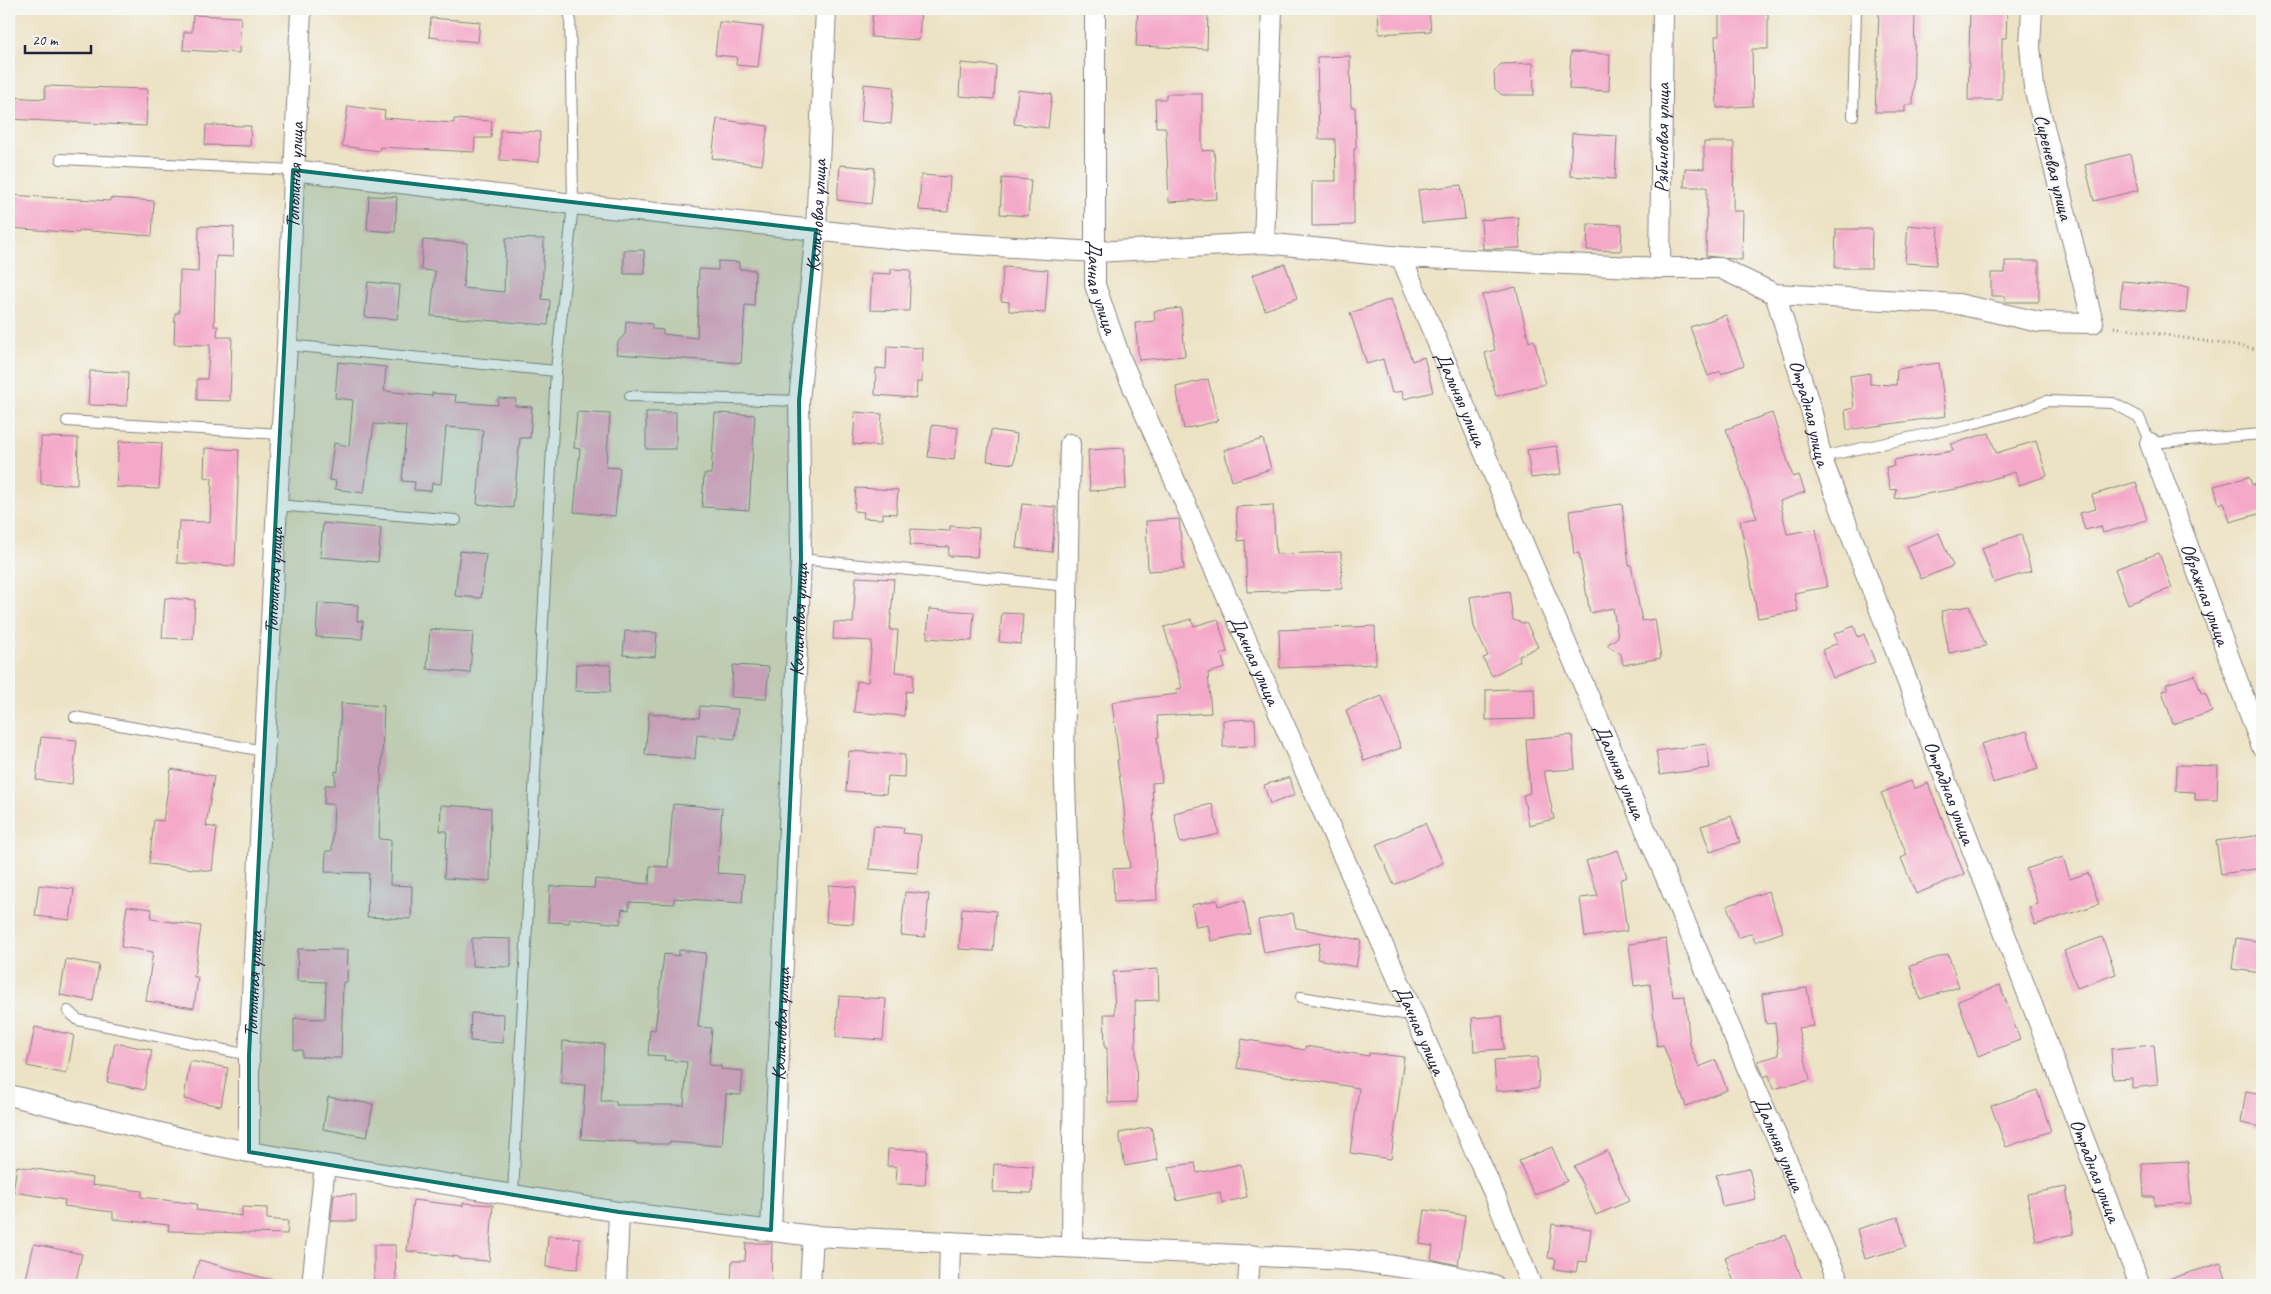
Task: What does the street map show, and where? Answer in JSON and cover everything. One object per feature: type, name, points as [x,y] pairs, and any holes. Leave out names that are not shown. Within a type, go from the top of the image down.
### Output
[{"type":"street","name":"Тополиная улица","points":[[249,1152],[249,1055],[287,345],[302,9]]},
{"type":"street","name":"Калиновая улица","points":[[771,1230],[801,559],[800,401],[816,230],[826,9]]},
{"type":"street","name":"Дачная улица","points":[[1095,9],[1095,285],[1120,360],[1496,1198],[1531,1285]]},
{"type":"street","points":[[1264,243],[1272,9]]},
{"type":"street","name":"Рябиновая улица","points":[[1660,268],[1663,9]]},
{"type":"street","name":"Сиреневая улица","points":[[2032,9],[2030,46],[2034,87],[2093,323]]},
{"type":"street","points":[[294,170],[572,204],[916,241],[1095,252],[1264,243],[1401,257],[1660,268],[1720,268],[1775,294],[1958,304],[2039,322],[2093,323]]},
{"type":"street","name":"Дальняя улица","points":[[1401,257],[1840,1285]]},
{"type":"street","name":"Отрадная улица","points":[[1775,294],[1812,413],[1821,456],[2140,1285]]},
{"type":"street","name":"Овражная улица","points":[[2150,443],[2262,747]]},
{"type":"street","points":[[1070,444],[1064,755],[1074,1046],[1072,1246]]},
{"type":"street","points":[[9,1095],[180,1138],[249,1152],[619,1212],[813,1236],[1072,1246],[1351,1260],[1436,1272],[1494,1285]]},
{"type":"street","points":[[312,1285],[325,1165]]},
{"type":"street","points":[[616,1285],[619,1212]]},
{"type":"street","points":[[810,1285],[813,1236]]},
{"type":"street","points":[[949,1285],[950,1242]]},
{"type":"street","points":[[1248,1285],[1250,1255]]},
{"type":"lane","points":[[513,1194],[556,371],[572,204],[570,9]]},
{"type":"lane","points":[[1853,116],[1856,9]]},
{"type":"lane","points":[[61,159],[294,170]]},
{"type":"lane","points":[[287,345],[556,371]]},
{"type":"lane","points":[[630,396],[800,401]]},
{"type":"lane","points":[[1821,456],[1964,426],[2026,409],[2046,401],[2113,403],[2139,417],[2150,443],[2262,434]]},
{"type":"lane","points":[[68,420],[281,434]]},
{"type":"lane","points":[[277,505],[456,520]]},
{"type":"lane","points":[[801,559],[1067,586]]},
{"type":"lane","points":[[75,716],[264,750]]},
{"type":"lane","points":[[1301,996],[1415,1016]]},
{"type":"lane","points":[[68,1011],[78,1020],[249,1055]]},
{"type":"path","points":[[2093,323],[2225,346],[2262,350]]},
{"type":"highlighted area","points":[[293,170],[816,230],[799,401],[801,559],[771,1230],[619,1212],[249,1152],[249,1055]]},
{"type":"building","points":[[873,9],[921,9],[919,40],[871,37]]},
{"type":"building","points":[[1138,9],[1208,11],[1207,49],[1136,46]]},
{"type":"building","points":[[1378,9],[1429,9],[1431,31],[1379,34]]},
{"type":"building","points":[[1719,9],[1768,9],[1768,49],[1752,49],[1753,106],[1717,108],[1715,36],[1719,36]]},
{"type":"building","points":[[1970,9],[2007,9],[2006,38],[2002,38],[2002,100],[1968,100]]},
{"type":"building","points":[[1879,11],[1915,12],[1913,105],[1905,105],[1905,112],[1875,112]]},
{"type":"building","points":[[193,15],[241,17],[239,53],[183,50],[184,32],[192,32]]},
{"type":"building","points":[[431,18],[480,22],[478,42],[429,37]]},
{"type":"building","points":[[719,22],[763,27],[758,67],[736,65],[737,57],[715,55]]},
{"type":"building","points":[[1571,52],[1610,54],[1609,91],[1569,89]]},
{"type":"building","points":[[1350,56],[1351,107],[1355,107],[1356,149],[1354,149],[1354,225],[1312,226],[1312,181],[1336,181],[1335,139],[1319,139],[1317,57]]},
{"type":"building","points":[[961,63],[996,66],[994,99],[959,96]]},
{"type":"building","points":[[1533,63],[1534,95],[1502,95],[1495,89],[1494,72],[1501,64]]},
{"type":"building","points":[[864,84],[894,87],[891,124],[861,121]]},
{"type":"building","points":[[45,86],[148,89],[146,126],[9,119],[9,97],[45,99]]},
{"type":"building","points":[[1018,90],[1052,94],[1048,128],[1014,124]]},
{"type":"building","points":[[1166,94],[1202,94],[1202,151],[1214,150],[1217,199],[1169,202],[1166,131],[1165,127],[1156,127],[1155,99],[1166,99]]},
{"type":"building","points":[[348,106],[385,111],[384,118],[454,123],[454,119],[492,121],[491,138],[475,138],[474,152],[380,147],[379,151],[342,146]]},
{"type":"building","points":[[717,119],[768,126],[762,165],[712,158]]},
{"type":"building","points":[[206,125],[251,126],[250,146],[205,145]]},
{"type":"building","points":[[500,130],[540,132],[539,162],[500,160]]},
{"type":"building","points":[[1572,133],[1617,136],[1615,179],[1570,176]]},
{"type":"building","points":[[1704,142],[1734,142],[1733,211],[1743,211],[1742,260],[1706,256],[1707,187],[1684,187],[1685,168],[1704,169]]},
{"type":"building","points":[[2130,154],[2139,190],[2094,201],[2085,165]]},
{"type":"building","points":[[840,165],[875,168],[871,204],[837,200]]},
{"type":"building","points":[[921,175],[950,177],[948,212],[919,210]]},
{"type":"building","points":[[1002,178],[1031,180],[1028,216],[1000,214]]},
{"type":"building","points":[[1461,185],[1465,219],[1422,223],[1418,190]]},
{"type":"building","points":[[9,195],[110,201],[110,198],[154,201],[152,236],[79,230],[79,233],[9,228]]},
{"type":"building","points":[[369,196],[397,197],[395,232],[367,230]]},
{"type":"building","points":[[1518,217],[1520,248],[1483,249],[1481,220]]},
{"type":"building","points":[[1588,224],[1622,225],[1621,251],[1587,250]]},
{"type":"building","points":[[1908,225],[1939,228],[1936,265],[1905,263]]},
{"type":"building","points":[[199,226],[234,227],[233,257],[216,256],[214,326],[218,326],[217,337],[232,337],[230,401],[197,400],[197,379],[207,379],[210,345],[174,344],[175,313],[179,313],[180,271],[198,272]]},
{"type":"building","points":[[1836,229],[1872,229],[1871,268],[1835,268]]},
{"type":"building","points":[[506,238],[544,239],[542,299],[550,300],[548,325],[431,316],[435,271],[421,270],[423,240],[467,243],[463,288],[504,292]]},
{"type":"building","points":[[624,250],[644,250],[645,274],[624,274]]},
{"type":"building","points":[[718,261],[739,262],[739,269],[755,270],[754,306],[745,305],[741,363],[616,354],[618,342],[625,334],[626,321],[652,324],[652,329],[663,330],[663,334],[697,338],[699,269],[718,270]]},
{"type":"building","points":[[2005,261],[2039,261],[2039,302],[2005,302],[2005,296],[1991,296],[1991,273],[2005,273]]},
{"type":"building","points":[[1285,264],[1297,298],[1265,310],[1252,275]]},
{"type":"building","points":[[1003,267],[1048,270],[1045,313],[1009,311],[1009,302],[1001,301]]},
{"type":"building","points":[[891,269],[911,270],[909,311],[870,310],[872,273],[891,274]]},
{"type":"building","points":[[2122,281],[2188,287],[2186,313],[2120,307]]},
{"type":"building","points":[[368,282],[400,285],[397,319],[365,317]]},
{"type":"building","points":[[1516,287],[1529,342],[1534,340],[1545,384],[1496,396],[1485,353],[1495,350],[1482,295]]},
{"type":"building","points":[[1391,299],[1412,361],[1424,357],[1433,392],[1404,399],[1402,391],[1392,393],[1383,359],[1367,364],[1350,313]]},
{"type":"building","points":[[1181,308],[1185,356],[1139,360],[1135,323],[1155,321],[1154,311]]},
{"type":"building","points":[[1726,315],[1744,365],[1721,374],[1721,371],[1708,376],[1690,327]]},
{"type":"building","points":[[887,346],[923,348],[922,382],[917,382],[916,398],[875,395],[876,368],[886,369]]},
{"type":"building","points":[[338,362],[386,367],[384,391],[432,396],[432,393],[456,395],[455,402],[498,405],[498,398],[516,399],[515,406],[532,407],[530,438],[520,438],[513,508],[477,504],[483,430],[446,427],[441,484],[432,483],[431,491],[414,490],[415,482],[402,481],[406,426],[374,424],[364,493],[335,489],[336,481],[329,480],[334,443],[349,446],[353,400],[335,398]]},
{"type":"building","points":[[1939,363],[1946,416],[1847,430],[1845,410],[1854,408],[1850,376],[1870,373],[1870,384],[1896,385],[1897,369]]},
{"type":"building","points":[[90,371],[128,372],[127,406],[88,405]]},
{"type":"building","points":[[1208,379],[1218,421],[1184,429],[1176,387]]},
{"type":"building","points":[[577,412],[610,414],[606,467],[620,468],[615,516],[574,512],[580,449],[574,448]]},
{"type":"building","points":[[646,412],[676,412],[676,449],[646,449]]},
{"type":"building","points":[[855,412],[882,414],[880,446],[853,444]]},
{"type":"building","points":[[715,413],[755,415],[749,510],[702,507],[704,474],[711,474]]},
{"type":"building","points":[[1772,413],[1793,477],[1799,475],[1805,492],[1780,501],[1787,534],[1816,529],[1827,587],[1794,593],[1798,611],[1758,618],[1740,521],[1757,518],[1726,429]]},
{"type":"building","points":[[932,425],[958,428],[954,460],[928,457]]},
{"type":"building","points":[[991,430],[1017,434],[1014,464],[987,461]]},
{"type":"building","points":[[1989,433],[1996,453],[2036,441],[2047,476],[2019,485],[2015,472],[1962,488],[1895,499],[1897,489],[1890,490],[1886,467],[1894,466],[1893,460],[1953,451],[1951,444]]},
{"type":"building","points":[[41,437],[78,438],[77,485],[41,484]]},
{"type":"building","points":[[1263,439],[1271,469],[1232,481],[1224,450]]},
{"type":"building","points":[[119,441],[162,443],[159,489],[116,487]]},
{"type":"building","points":[[1557,446],[1561,474],[1531,478],[1527,450]]},
{"type":"building","points":[[205,448],[239,450],[235,566],[177,563],[179,521],[210,522],[212,478],[204,477]]},
{"type":"building","points":[[1124,448],[1126,489],[1090,491],[1088,450]]},
{"type":"building","points":[[2249,477],[2252,485],[2262,482],[2262,513],[2230,522],[2224,502],[2219,504],[2214,486]]},
{"type":"building","points":[[2136,482],[2147,520],[2103,533],[2101,526],[2085,530],[2080,513],[2096,509],[2092,495]]},
{"type":"building","points":[[856,488],[898,490],[896,514],[883,513],[883,519],[863,518],[864,512],[854,511]]},
{"type":"building","points":[[1022,504],[1056,507],[1052,552],[1016,548]]},
{"type":"building","points":[[1622,504],[1629,565],[1631,565],[1642,621],[1655,619],[1661,658],[1623,665],[1621,654],[1607,645],[1618,637],[1613,608],[1590,613],[1579,553],[1574,554],[1569,511]]},
{"type":"building","points":[[1273,505],[1276,554],[1341,552],[1342,589],[1247,592],[1245,540],[1238,541],[1236,507]]},
{"type":"building","points":[[1179,519],[1184,569],[1148,571],[1146,521]]},
{"type":"building","points":[[323,523],[381,528],[378,562],[320,557]]},
{"type":"building","points":[[950,526],[979,528],[977,557],[948,556],[949,547],[910,545],[911,529],[950,531]]},
{"type":"building","points":[[1939,533],[1953,566],[1921,579],[1907,546]]},
{"type":"building","points":[[2021,534],[2031,571],[1994,583],[1982,548]]},
{"type":"building","points":[[460,551],[486,554],[481,598],[455,596]]},
{"type":"building","points":[[2159,553],[2172,588],[2128,604],[2115,569]]},
{"type":"building","points":[[856,577],[894,579],[890,630],[898,630],[895,672],[914,674],[912,692],[906,691],[904,716],[854,712],[857,681],[868,682],[872,641],[833,639],[834,622],[853,623]]},
{"type":"building","points":[[1509,591],[1513,620],[1527,624],[1538,647],[1519,656],[1520,661],[1492,676],[1483,658],[1488,656],[1474,627],[1470,597]]},
{"type":"building","points":[[165,598],[195,600],[193,639],[162,638]]},
{"type":"building","points":[[318,603],[358,605],[357,621],[363,621],[362,639],[316,637]]},
{"type":"building","points":[[1969,606],[1986,646],[1949,653],[1941,611]]},
{"type":"building","points":[[929,609],[974,612],[972,641],[927,638]]},
{"type":"building","points":[[1002,613],[1023,614],[1021,644],[999,642]]},
{"type":"building","points":[[1191,619],[1194,626],[1218,619],[1227,652],[1221,654],[1225,668],[1208,673],[1211,713],[1157,716],[1159,737],[1157,737],[1162,782],[1152,783],[1157,900],[1114,902],[1113,869],[1130,868],[1112,702],[1177,694],[1176,689],[1182,688],[1164,627]]},
{"type":"building","points":[[1375,626],[1376,664],[1280,668],[1279,630]]},
{"type":"building","points":[[1854,626],[1858,637],[1864,634],[1875,662],[1833,678],[1822,650],[1838,643],[1834,634]]},
{"type":"building","points":[[430,629],[473,632],[470,673],[427,669]]},
{"type":"building","points":[[625,631],[657,633],[655,657],[623,655]]},
{"type":"building","points":[[576,664],[611,665],[610,692],[575,691]]},
{"type":"building","points":[[733,665],[769,667],[766,699],[731,697]]},
{"type":"building","points":[[2195,675],[2201,693],[2206,694],[2212,712],[2173,724],[2162,691],[2168,689],[2166,684]]},
{"type":"building","points":[[1534,688],[1535,719],[1486,720],[1486,690]]},
{"type":"building","points":[[1382,696],[1401,748],[1364,761],[1346,710]]},
{"type":"building","points":[[341,703],[384,706],[379,839],[391,840],[390,885],[412,886],[411,919],[367,917],[369,873],[325,872],[326,851],[332,851],[334,804],[324,804],[325,785],[335,785],[335,771],[338,772]]},
{"type":"building","points":[[700,706],[738,709],[735,739],[697,735],[695,759],[645,755],[649,713],[699,718]]},
{"type":"building","points":[[1255,719],[1256,746],[1223,747],[1223,720]]},
{"type":"building","points":[[2027,731],[2038,769],[1993,783],[1981,744]]},
{"type":"building","points":[[1572,735],[1575,769],[1544,771],[1554,819],[1529,825],[1523,795],[1530,793],[1526,739]]},
{"type":"building","points":[[41,737],[77,740],[72,784],[36,780]]},
{"type":"building","points":[[1706,744],[1710,768],[1660,775],[1656,751]]},
{"type":"building","points":[[849,751],[905,755],[904,777],[888,776],[886,794],[846,791]]},
{"type":"building","points":[[2177,765],[2218,766],[2217,800],[2195,800],[2195,792],[2176,791]]},
{"type":"building","points":[[171,769],[214,776],[206,826],[217,828],[212,871],[149,864],[154,820],[163,821]]},
{"type":"building","points":[[1290,777],[1295,795],[1270,804],[1264,785]]},
{"type":"building","points":[[1911,781],[1914,789],[1928,783],[1964,874],[1916,894],[1901,858],[1907,855],[1881,793]]},
{"type":"building","points":[[673,804],[722,808],[717,873],[744,875],[742,903],[674,898],[674,904],[629,902],[629,910],[622,909],[620,924],[570,918],[569,923],[548,922],[550,886],[594,888],[595,879],[649,884],[650,866],[668,867]]},
{"type":"building","points":[[1212,804],[1219,834],[1180,843],[1174,813]]},
{"type":"building","points":[[441,805],[491,808],[490,881],[444,878],[447,831],[440,831]]},
{"type":"building","points":[[1731,816],[1740,842],[1710,852],[1701,826]]},
{"type":"building","points":[[1425,823],[1443,863],[1394,885],[1376,845]]},
{"type":"building","points":[[874,826],[904,828],[903,833],[921,835],[918,873],[869,869]]},
{"type":"building","points":[[2262,835],[2262,868],[2221,874],[2216,841]]},
{"type":"building","points":[[1618,850],[1627,877],[1620,880],[1627,931],[1585,937],[1580,898],[1598,896],[1586,861]]},
{"type":"building","points":[[2063,857],[2070,879],[2088,873],[2099,904],[2035,925],[2029,907],[2038,904],[2026,869]]},
{"type":"building","points":[[39,885],[74,889],[70,920],[35,916]]},
{"type":"building","points":[[829,885],[856,887],[853,924],[826,922]]},
{"type":"building","points":[[1768,891],[1783,932],[1755,942],[1752,933],[1738,938],[1727,906]]},
{"type":"building","points":[[905,892],[929,894],[925,937],[901,935]]},
{"type":"building","points":[[1217,900],[1218,906],[1244,900],[1250,933],[1211,941],[1208,925],[1196,927],[1192,905]]},
{"type":"building","points":[[127,906],[152,909],[151,919],[201,926],[194,977],[198,977],[194,1008],[146,1001],[153,952],[121,947]]},
{"type":"building","points":[[962,908],[996,911],[993,951],[959,949]]},
{"type":"building","points":[[1293,913],[1296,928],[1361,940],[1356,967],[1317,959],[1320,943],[1264,953],[1258,920]]},
{"type":"building","points":[[2102,937],[2116,974],[2077,988],[2064,951]]},
{"type":"building","points":[[472,938],[511,939],[511,967],[472,966]]},
{"type":"building","points":[[2236,938],[2262,942],[2262,973],[2232,969]]},
{"type":"building","points":[[1666,939],[1673,997],[1685,996],[1690,1045],[1699,1067],[1716,1060],[1727,1090],[1686,1106],[1663,1045],[1657,1046],[1650,984],[1634,986],[1629,944]]},
{"type":"building","points":[[298,949],[348,950],[347,982],[343,982],[341,1058],[302,1057],[302,1050],[294,1050],[294,1018],[325,1019],[326,982],[297,981]]},
{"type":"building","points":[[679,950],[706,953],[698,1027],[712,1028],[709,1065],[721,1066],[721,1069],[743,1071],[741,1095],[726,1094],[722,1146],[669,1142],[669,1144],[636,1144],[636,1142],[581,1139],[585,1085],[561,1083],[563,1041],[604,1044],[601,1101],[616,1101],[616,1105],[684,1105],[687,1062],[664,1060],[665,1056],[648,1055],[650,1029],[655,1030],[664,954],[679,956]]},
{"type":"building","points":[[1948,954],[1959,987],[1920,999],[1910,966]]},
{"type":"building","points":[[66,959],[99,965],[93,1001],[60,995]]},
{"type":"building","points":[[1158,969],[1159,1000],[1135,1001],[1137,1102],[1108,1103],[1104,1014],[1115,1014],[1113,972]]},
{"type":"building","points":[[2000,985],[2020,1040],[1978,1056],[1958,1001]]},
{"type":"building","points":[[1807,988],[1813,1026],[1798,1028],[1810,1080],[1773,1089],[1769,1075],[1764,1077],[1758,1061],[1779,1055],[1775,1023],[1766,1024],[1762,994]]},
{"type":"building","points":[[839,996],[886,999],[883,1040],[836,1037]]},
{"type":"building","points":[[471,1013],[504,1014],[503,1043],[470,1041]]},
{"type":"building","points":[[1502,1016],[1504,1049],[1474,1051],[1472,1018]]},
{"type":"building","points":[[35,1027],[74,1035],[67,1074],[27,1066]]},
{"type":"building","points":[[1242,1039],[1305,1050],[1305,1046],[1369,1056],[1369,1053],[1404,1057],[1391,1159],[1350,1153],[1359,1088],[1237,1068]]},
{"type":"building","points":[[115,1043],[152,1050],[144,1090],[107,1082]]},
{"type":"building","points":[[2154,1045],[2158,1085],[2132,1088],[2132,1078],[2113,1079],[2111,1049]]},
{"type":"building","points":[[1537,1057],[1539,1088],[1496,1091],[1494,1060]]},
{"type":"building","points":[[190,1061],[228,1068],[221,1106],[184,1099]]},
{"type":"building","points":[[2037,1090],[2051,1131],[2006,1147],[1991,1106]]},
{"type":"building","points":[[2246,1091],[2262,1094],[2262,1127],[2241,1123]]},
{"type":"building","points":[[328,1097],[373,1104],[367,1137],[323,1129]]},
{"type":"building","points":[[1151,1127],[1158,1160],[1125,1166],[1119,1133]]},
{"type":"building","points":[[1552,1147],[1567,1181],[1534,1195],[1519,1161]]},
{"type":"building","points":[[888,1149],[927,1150],[925,1185],[896,1184],[897,1167],[887,1166]]},
{"type":"building","points":[[1607,1151],[1629,1201],[1596,1215],[1574,1166]]},
{"type":"building","points":[[2188,1161],[2191,1203],[2154,1205],[2154,1197],[2144,1197],[2142,1163]]},
{"type":"building","points":[[1195,1163],[1197,1173],[1241,1164],[1247,1197],[1222,1203],[1220,1192],[1177,1201],[1169,1167]]},
{"type":"building","points":[[994,1164],[1033,1166],[1032,1193],[993,1192]]},
{"type":"building","points":[[17,1166],[93,1178],[92,1185],[142,1191],[141,1197],[197,1204],[196,1210],[242,1216],[242,1207],[267,1208],[267,1219],[288,1221],[287,1234],[168,1231],[169,1225],[113,1219],[113,1212],[64,1206],[65,1200],[13,1192]]},
{"type":"building","points":[[1749,1168],[1756,1199],[1722,1206],[1716,1175]]},
{"type":"building","points":[[2066,1187],[2074,1234],[2036,1241],[2027,1194]]},
{"type":"building","points":[[334,1194],[356,1195],[356,1221],[331,1221]]},
{"type":"building","points":[[413,1200],[463,1206],[463,1203],[493,1205],[489,1261],[459,1259],[459,1257],[407,1251]]},
{"type":"building","points":[[1425,1210],[1465,1215],[1458,1265],[1431,1259],[1433,1246],[1420,1244]]},
{"type":"building","points":[[1898,1217],[1906,1247],[1865,1259],[1857,1229]]},
{"type":"building","points":[[1552,1224],[1591,1229],[1587,1262],[1578,1261],[1576,1272],[1554,1269],[1556,1259],[1548,1258]]},
{"type":"building","points":[[1786,1235],[1804,1285],[1735,1285],[1725,1257]]},
{"type":"building","points":[[548,1236],[580,1238],[578,1269],[546,1267]]},
{"type":"building","points":[[746,1243],[772,1243],[771,1285],[731,1285],[732,1261],[745,1261]]},
{"type":"building","points":[[34,1244],[82,1254],[75,1285],[36,1285],[25,1283]]},
{"type":"building","points":[[374,1245],[395,1245],[396,1282],[393,1282],[392,1285],[374,1285]]},
{"type":"building","points":[[199,1260],[271,1280],[271,1285],[192,1285]]},
{"type":"building","points":[[2221,1263],[2228,1285],[2162,1285],[2162,1281]]}]
